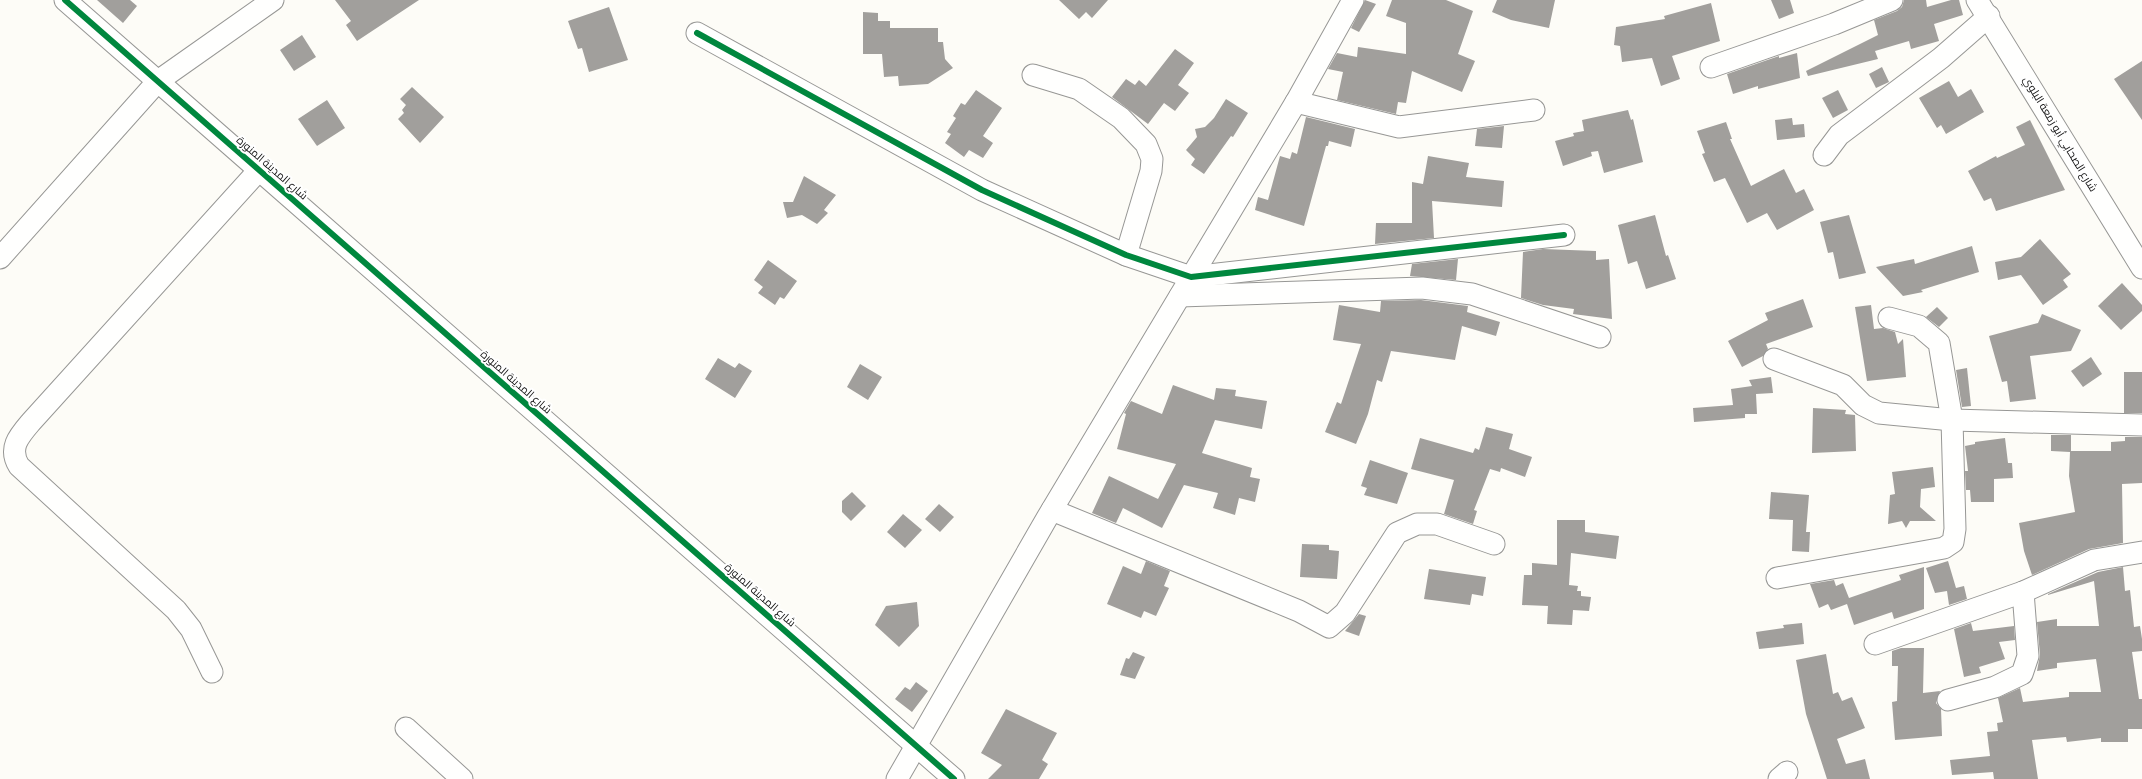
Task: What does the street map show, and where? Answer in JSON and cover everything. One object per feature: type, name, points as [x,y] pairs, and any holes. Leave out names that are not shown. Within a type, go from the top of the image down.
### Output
[{"type":"street","name":"شارع المدينة المنورة","points":[[65,0],[954,779]]},
{"type":"street","points":[[0,258],[158,80],[273,0]]},
{"type":"street","points":[[897,779],[1052,510],[1296,102],[1353,0]]},
{"type":"street","points":[[1711,67],[1834,24],[1892,0]]},
{"type":"street","points":[[1824,155],[1839,135],[1941,58],[1983,8]]},
{"type":"street","name":"شارع الصحابي أبو زمعة البلوي","points":[[1983,8],[2142,268]]},
{"type":"street","points":[[697,33],[982,190],[1126,255],[1191,277],[1564,235]]},
{"type":"street","points":[[1033,75],[1079,89],[1121,118],[1146,144],[1152,159],[1151,171],[1126,255]]},
{"type":"street","points":[[1296,102],[1399,127],[1534,110]]},
{"type":"street","points":[[212,672],[191,629],[176,610],[19,466],[15,458],[14,449],[17,440],[31,422],[259,170]]},
{"type":"street","points":[[1180,296],[1422,288],[1472,294],[1600,337]]},
{"type":"street","points":[[1776,578],[1944,548],[1953,542],[1955,529],[1952,420],[1939,343],[1919,326],[1889,318]]},
{"type":"street","points":[[1774,359],[1843,385],[1863,405],[1879,413],[1952,420],[2142,425]]},
{"type":"street","points":[[1052,510],[1299,611],[1329,627],[1345,613],[1397,534],[1417,524],[1437,524],[1494,544]]},
{"type":"street","points":[[1875,644],[2023,592],[2094,560],[2142,552]]},
{"type":"street","points":[[1948,700],[1995,687],[2022,674],[2028,656],[2023,592]]},
{"type":"street","points":[[406,728],[462,779]]},
{"type":"building","points":[[97,0],[130,0],[137,6],[123,23]]},
{"type":"building","points":[[335,0],[419,0],[357,41],[346,25],[351,21]]},
{"type":"building","points":[[1059,0],[1108,0],[1092,18],[1086,12],[1079,19]]},
{"type":"building","points":[[1365,0],[1376,4],[1359,32],[1351,28]]},
{"type":"building","points":[[1392,0],[1446,0],[1473,11],[1458,54],[1475,61],[1462,92],[1412,71],[1406,103],[1398,102],[1396,114],[1337,100],[1343,72],[1328,69],[1337,53],[1357,57],[1358,47],[1406,54],[1406,23],[1386,16]]},
{"type":"building","points":[[1497,0],[1555,0],[1549,28],[1511,20],[1492,12]]},
{"type":"building","points":[[1771,0],[1790,0],[1794,13],[1779,19]]},
{"type":"building","points":[[1904,0],[1926,0],[1927,7],[1951,0],[1959,0],[1963,15],[1934,24],[1939,41],[1911,49],[1909,41],[1875,51],[1878,59],[1808,76],[1806,71],[1878,35],[1874,20],[1897,11],[1902,7]]},
{"type":"building","points":[[1711,3],[1720,41],[1672,56],[1680,79],[1661,86],[1652,58],[1622,62],[1620,46],[1614,45],[1616,27],[1665,19],[1664,16]]},
{"type":"building","points":[[609,7],[628,60],[589,72],[582,48],[578,49],[568,21]]},
{"type":"building","points":[[863,12],[878,13],[878,21],[890,21],[890,28],[938,28],[938,42],[943,42],[945,59],[953,68],[928,84],[899,86],[898,76],[884,77],[882,54],[863,54]]},
{"type":"building","points":[[302,35],[316,57],[294,71],[280,50]]},
{"type":"building","points":[[1175,49],[1194,63],[1178,85],[1189,93],[1175,111],[1164,103],[1148,124],[1112,97],[1126,79],[1135,85],[1139,80],[1146,86]]},
{"type":"building","points":[[1797,53],[1800,78],[1758,89],[1758,86],[1733,94],[1727,74],[1779,56],[1779,58]]},
{"type":"building","points":[[2142,61],[2142,120],[2114,79]]},
{"type":"building","points":[[1882,67],[1889,82],[1876,88],[1869,74]]},
{"type":"building","points":[[1949,81],[1958,97],[1971,89],[1984,112],[1946,134],[1941,125],[1937,128],[1919,98]]},
{"type":"building","points":[[412,87],[444,117],[420,143],[398,119],[404,113],[402,110],[406,105],[400,99]]},
{"type":"building","points":[[976,90],[1002,108],[983,136],[993,143],[983,158],[969,150],[964,157],[945,143],[951,134],[947,132],[956,118],[953,116],[961,103],[965,105]]},
{"type":"building","points":[[1838,90],[1848,110],[1833,118],[1822,98]]},
{"type":"building","points":[[1226,99],[1248,113],[1233,137],[1231,136],[1204,174],[1191,165],[1195,159],[1186,150],[1197,137],[1195,129],[1205,127],[1214,118]]},
{"type":"building","points":[[327,100],[345,128],[317,146],[298,119]]},
{"type":"building","points":[[1628,110],[1631,120],[1633,119],[1643,162],[1604,173],[1598,151],[1591,152],[1592,156],[1563,166],[1555,141],[1574,136],[1573,133],[1584,131],[1582,120]]},
{"type":"building","points":[[1306,117],[1355,129],[1351,147],[1329,141],[1328,146],[1326,146],[1304,226],[1255,210],[1258,197],[1268,200],[1280,156],[1290,159],[1292,152],[1297,154]]},
{"type":"building","points":[[1792,118],[1793,125],[1804,124],[1805,137],[1777,140],[1775,120]]},
{"type":"building","points":[[2030,120],[2065,190],[1996,211],[1991,198],[1984,201],[1968,171],[1996,156],[1997,158],[2025,145],[2016,127]]},
{"type":"building","points":[[1726,122],[1732,139],[1730,139],[1751,186],[1784,169],[1796,193],[1804,189],[1814,210],[1777,230],[1767,213],[1747,223],[1725,178],[1714,182],[1702,154],[1705,153],[1697,131]]},
{"type":"building","points":[[1504,126],[1502,148],[1475,146],[1477,129]]},
{"type":"building","points":[[1428,156],[1469,163],[1466,177],[1504,181],[1502,207],[1432,201],[1434,238],[1375,244],[1376,223],[1412,223],[1412,182],[1423,184]]},
{"type":"building","points":[[804,176],[836,195],[824,210],[828,213],[817,224],[802,215],[787,218],[783,202],[793,202]]},
{"type":"building","points":[[1655,215],[1666,256],[1668,255],[1676,279],[1646,289],[1637,261],[1628,264],[1618,225]]},
{"type":"building","points":[[1849,215],[1866,273],[1839,279],[1833,252],[1828,253],[1820,222]]},
{"type":"building","points":[[2040,239],[2071,274],[2063,280],[2068,287],[2043,305],[2021,275],[1998,280],[1995,262],[2021,257]]},
{"type":"building","points":[[1972,246],[1979,272],[1921,290],[1923,292],[1903,296],[1876,267],[1914,259],[1915,264]]},
{"type":"building","points":[[1543,249],[1596,251],[1596,260],[1609,259],[1612,319],[1573,314],[1574,309],[1543,305],[1521,298],[1523,252]]},
{"type":"building","points":[[1458,259],[1456,280],[1410,276],[1412,264]]},
{"type":"building","points":[[768,260],[797,281],[784,299],[780,297],[775,305],[758,293],[763,287],[754,280]]},
{"type":"building","points":[[2122,283],[2142,305],[2142,311],[2121,330],[2098,306]]},
{"type":"building","points":[[1803,299],[1813,327],[1766,344],[1768,349],[1763,356],[1742,367],[1728,341],[1768,320],[1765,313]]},
{"type":"building","points":[[1421,300],[1468,306],[1467,312],[1500,322],[1496,336],[1462,326],[1455,360],[1391,351],[1382,382],[1377,380],[1368,414],[1356,444],[1325,432],[1337,402],[1341,404],[1361,344],[1333,340],[1339,305],[1380,312],[1381,301]]},
{"type":"building","points":[[1871,305],[1874,329],[1883,328],[1895,332],[1898,344],[1903,339],[1906,377],[1867,381],[1855,307]]},
{"type":"building","points":[[1937,307],[1948,318],[1939,327],[1926,317]]},
{"type":"building","points":[[2042,314],[2081,330],[2071,351],[2030,356],[2036,399],[2010,402],[2007,381],[2002,382],[1989,336],[2038,323]]},
{"type":"building","points":[[2091,357],[2102,374],[2083,387],[2071,371]]},
{"type":"building","points":[[718,358],[735,368],[739,363],[752,371],[735,398],[705,379]]},
{"type":"building","points":[[860,364],[882,377],[868,400],[847,387]]},
{"type":"building","points":[[1967,368],[1971,406],[1962,407],[1956,370]]},
{"type":"building","points":[[2124,372],[2142,372],[2142,413],[2124,413]]},
{"type":"building","points":[[1771,377],[1773,393],[1756,394],[1757,414],[1745,414],[1745,418],[1694,422],[1693,408],[1733,405],[1731,389],[1752,386],[1749,380]]},
{"type":"building","points":[[1173,385],[1214,400],[1216,388],[1236,390],[1235,396],[1267,401],[1262,429],[1215,420],[1202,453],[1252,468],[1250,477],[1260,479],[1255,502],[1239,498],[1235,515],[1213,508],[1218,493],[1184,485],[1162,528],[1123,508],[1116,523],[1092,513],[1109,476],[1158,499],[1176,464],[1117,449],[1126,414],[1124,413],[1131,401],[1162,414]]},
{"type":"building","points":[[1813,408],[1846,410],[1845,414],[1855,415],[1856,451],[1812,453]]},
{"type":"building","points":[[1486,427],[1513,434],[1509,449],[1532,457],[1525,477],[1501,468],[1500,472],[1490,469],[1474,510],[1477,511],[1473,524],[1444,514],[1454,480],[1411,469],[1420,438],[1473,453],[1475,448],[1479,450]]},
{"type":"building","points":[[2051,435],[2071,435],[2071,451],[2111,451],[2111,442],[2125,441],[2125,437],[2142,437],[2142,483],[2122,484],[2123,543],[2089,549],[2032,575],[2024,551],[2019,523],[2075,512],[2069,476],[2070,452],[2051,451]]},
{"type":"building","points":[[2005,438],[2008,463],[2012,463],[2013,478],[1994,479],[1994,502],[1971,502],[1970,490],[1966,490],[1965,471],[1968,471],[1965,446],[1975,444],[1975,442]]},
{"type":"building","points":[[1370,460],[1408,473],[1397,504],[1364,495],[1367,488],[1361,486]]},
{"type":"building","points":[[1933,467],[1935,487],[1921,489],[1920,507],[1936,521],[1910,521],[1906,528],[1902,521],[1888,524],[1890,495],[1895,494],[1892,472]]},
{"type":"building","points":[[852,492],[866,506],[851,521],[842,512],[842,501]]},
{"type":"building","points":[[1771,492],[1809,495],[1806,532],[1810,532],[1809,552],[1792,551],[1793,520],[1769,519]]},
{"type":"building","points":[[939,504],[954,517],[940,532],[925,519]]},
{"type":"building","points":[[903,514],[922,530],[905,548],[887,532]]},
{"type":"building","points":[[1557,520],[1585,520],[1585,532],[1619,536],[1616,559],[1571,553],[1569,585],[1578,586],[1577,591],[1581,591],[1581,596],[1591,597],[1589,611],[1573,610],[1572,625],[1547,624],[1548,606],[1522,605],[1524,575],[1532,575],[1532,563],[1557,565]]},
{"type":"building","points":[[1302,544],[1329,545],[1329,550],[1339,551],[1337,579],[1300,577]]},
{"type":"building","points":[[1146,561],[1170,571],[1164,586],[1169,588],[1156,616],[1144,611],[1141,618],[1107,604],[1123,566],[1141,574]]},
{"type":"building","points":[[1948,561],[1956,588],[1964,586],[1967,599],[1949,605],[1947,591],[1935,593],[1926,568]]},
{"type":"building","points":[[1924,567],[1924,609],[1894,619],[1892,612],[1854,625],[1847,604],[1831,610],[1828,604],[1819,608],[1810,584],[1834,580],[1836,586],[1843,583],[1849,598],[1901,580],[1899,575]]},
{"type":"building","points":[[2123,567],[2125,591],[2130,590],[2134,627],[2140,626],[2142,639],[2142,651],[2132,652],[2139,699],[2142,699],[2142,729],[2128,729],[2128,742],[2101,742],[2101,738],[2067,742],[2066,737],[2032,740],[2038,779],[1994,779],[1993,772],[1952,775],[1950,760],[1990,756],[1987,732],[1998,731],[1997,723],[2003,722],[1998,698],[2020,688],[2023,702],[2069,697],[2069,692],[2101,692],[2096,659],[2057,663],[2057,668],[2037,671],[2040,655],[2037,622],[2057,619],[2057,626],[2099,626],[2094,581],[2048,594],[2098,572]]},
{"type":"building","points":[[1429,569],[1486,577],[1483,596],[1472,594],[1470,605],[1424,599]]},
{"type":"building","points":[[917,602],[919,626],[899,647],[875,625],[886,606]]},
{"type":"building","points":[[1359,614],[1366,616],[1359,636],[1345,631]]},
{"type":"building","points":[[1802,623],[1804,644],[1759,649],[1756,632],[1784,628],[1783,625]]},
{"type":"building","points":[[1971,623],[1973,631],[2014,626],[2015,640],[1999,642],[2005,659],[1979,667],[1981,673],[1964,677],[1954,629]]},
{"type":"building","points":[[1901,648],[1924,648],[1923,693],[1940,691],[1936,703],[1941,709],[1942,736],[1895,740],[1892,702],[1897,701],[1898,666],[1892,666],[1892,651]]},
{"type":"building","points":[[1133,652],[1145,657],[1135,679],[1120,675],[1126,658],[1129,659]]},
{"type":"building","points":[[1826,654],[1833,694],[1838,692],[1842,701],[1852,697],[1865,728],[1837,739],[1846,764],[1865,759],[1870,779],[1827,779],[1806,714],[1796,660]]},
{"type":"building","points":[[916,682],[928,691],[912,712],[895,699],[905,687],[910,690]]},
{"type":"building","points":[[1006,709],[1057,733],[1042,760],[1048,764],[1039,779],[988,779],[1002,765],[981,753]]},
{"type":"cycle path","points":[[65,0],[954,779]]},
{"type":"cycle path","points":[[697,33],[982,190],[1126,255],[1191,277],[1564,235]]}]
